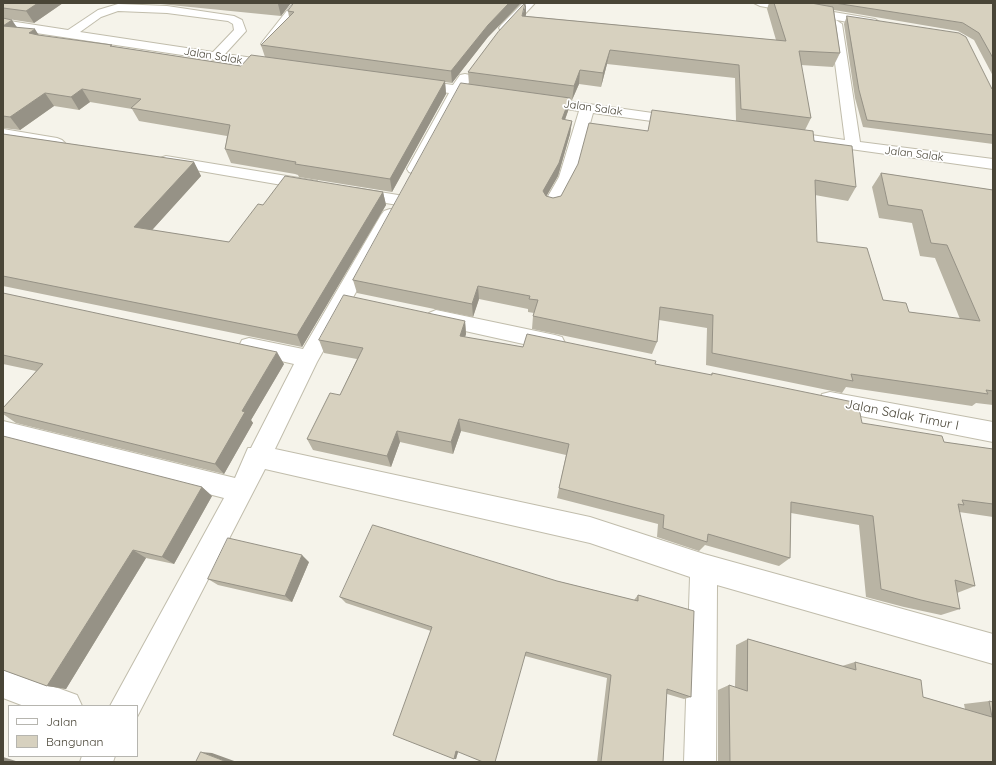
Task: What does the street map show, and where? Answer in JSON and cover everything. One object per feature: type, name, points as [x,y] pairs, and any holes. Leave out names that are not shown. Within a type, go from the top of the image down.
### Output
[{"type":"street","points":[[253,62],[299,3]]},
{"type":"street","points":[[498,36],[529,3]]},
{"type":"street","points":[[760,3],[781,5],[835,17],[888,24]]},
{"type":"street","points":[[70,34],[105,11],[117,8],[136,8],[230,18],[238,21],[240,24],[240,31],[216,56]]},
{"type":"street","points":[[835,17],[853,146]]},
{"type":"street","name":"Jalan Salak","points":[[3,24],[292,67]]},
{"type":"street","points":[[127,705],[241,491],[257,456],[341,298],[398,200],[457,90],[475,66]]},
{"type":"street","points":[[402,82],[503,96]]},
{"type":"street","name":"Jalan Salak","points":[[526,99],[696,123]]},
{"type":"street","points":[[552,205],[566,177],[587,107]]},
{"type":"street","points":[[3,134],[73,145]]},
{"type":"street","name":"Jalan Salak","points":[[767,134],[993,164]]},
{"type":"street","points":[[150,158],[398,200]]},
{"type":"street","points":[[341,298],[364,303]]},
{"type":"street","points":[[418,314],[573,347]]},
{"type":"street","points":[[230,342],[308,359]]},
{"type":"street","name":"Jalan Salak Timur I","points":[[812,398],[993,432]]},
{"type":"street","points":[[3,431],[241,491]]},
{"type":"street","points":[[257,456],[590,530],[704,568],[993,649]]},
{"type":"street","points":[[700,762],[704,568]]},
{"type":"street","points":[[3,682],[63,705]]},
{"type":"building","points":[[3,3],[38,3],[26,11],[3,8]]},
{"type":"building","points":[[294,3],[509,3],[488,25],[451,71],[261,45],[294,12],[288,11]]},
{"type":"building","points":[[525,3],[522,16],[786,41],[774,3],[811,3],[833,7],[840,53],[799,51],[811,118],[741,109],[739,65],[610,50],[603,73],[580,70],[574,86],[468,72],[498,32]]},
{"type":"building","points":[[835,3],[993,3],[993,58],[979,33],[963,23]]},
{"type":"building","points":[[847,16],[959,33],[966,37],[993,89],[993,135],[867,120],[859,90]]},
{"type":"building","points":[[3,18],[12,20],[3,26]]},
{"type":"building","points":[[3,26],[35,29],[29,33],[38,35],[112,45],[110,46],[241,66],[251,55],[445,81],[390,179],[295,164],[296,162],[225,149],[230,125],[131,108],[141,99],[82,89],[71,97],[45,93],[10,117],[3,116]]},
{"type":"building","points":[[461,83],[570,98],[562,119],[572,121],[559,163],[543,191],[546,196],[553,198],[561,196],[578,164],[589,123],[648,131],[652,110],[813,131],[814,141],[852,146],[856,187],[815,180],[817,242],[867,248],[883,300],[906,303],[909,312],[980,321],[947,245],[931,243],[922,210],[888,205],[881,173],[993,190],[993,391],[986,390],[988,394],[851,374],[853,381],[712,353],[713,315],[660,307],[657,342],[533,316],[538,300],[529,299],[530,296],[478,286],[472,304],[353,280]]},
{"type":"building","points":[[3,134],[194,162],[134,227],[229,242],[258,204],[263,205],[285,176],[383,192],[297,335],[3,276]]},
{"type":"building","points":[[3,293],[277,352],[242,411],[245,412],[215,464],[3,412],[3,408],[43,364],[3,355]]},
{"type":"building","points":[[344,295],[465,321],[460,336],[523,347],[527,334],[656,361],[655,364],[712,375],[712,373],[858,403],[862,423],[942,436],[944,442],[993,449],[993,504],[962,500],[964,505],[958,504],[975,586],[955,580],[960,609],[881,589],[873,516],[791,502],[790,558],[708,534],[707,542],[663,528],[664,515],[559,488],[569,444],[459,419],[451,442],[397,431],[387,456],[307,439],[330,393],[340,395],[363,348],[319,340]]},
{"type":"building","points":[[3,436],[202,487],[162,557],[133,550],[47,686],[3,670]]},
{"type":"building","points":[[373,525],[557,581],[638,601],[638,595],[694,611],[691,697],[667,689],[663,762],[601,762],[611,675],[526,652],[495,762],[483,762],[456,751],[454,759],[393,735],[432,627],[340,597]]},
{"type":"building","points":[[228,538],[302,555],[285,596],[208,579]]},
{"type":"building","points":[[748,639],[856,670],[855,662],[921,680],[923,697],[992,717],[989,701],[993,702],[993,762],[730,762],[729,685],[747,691]]},
{"type":"building","points":[[201,752],[227,762],[196,762]]}]
